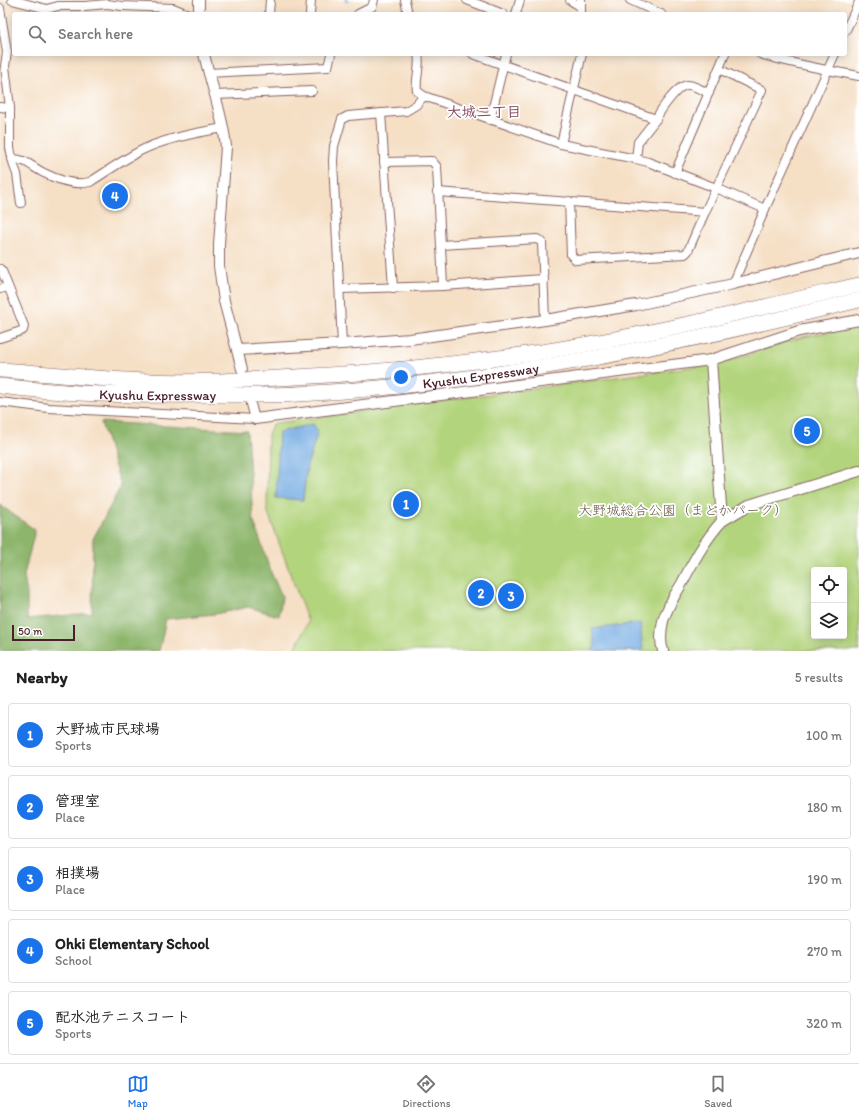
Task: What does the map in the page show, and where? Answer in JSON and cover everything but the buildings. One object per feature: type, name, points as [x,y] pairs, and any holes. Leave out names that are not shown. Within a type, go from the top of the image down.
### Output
[{"type":"highway","name":"Kyushu Expressway","points":[[0,370],[80,378],[148,381],[237,381],[426,368],[536,353],[611,340],[859,285]]},
{"type":"highway","name":"Kyushu Expressway","points":[[0,386],[123,396],[312,393],[390,387],[481,376],[604,356],[762,324],[859,300]]},
{"type":"street","points":[[12,0],[47,9],[58,6],[85,6],[122,3],[173,8],[183,12]]},
{"type":"street","points":[[199,0],[199,12]]},
{"type":"street","points":[[269,12],[270,0]]},
{"type":"street","points":[[310,12],[311,0]]},
{"type":"street","points":[[362,12],[372,7],[374,0]]},
{"type":"street","points":[[405,0],[408,12]]},
{"type":"street","points":[[467,0],[498,12]]},
{"type":"street","points":[[517,12],[520,0]]},
{"type":"street","points":[[570,0],[581,7]]},
{"type":"street","points":[[630,0],[657,12]]},
{"type":"street","points":[[847,28],[859,2]]},
{"type":"street","points":[[0,8],[7,52],[4,66],[10,108],[12,159],[17,174],[21,203]]},
{"type":"street","points":[[204,56],[224,128],[226,147],[219,244],[219,266],[224,301],[242,369]]},
{"type":"street","points":[[208,73],[328,67],[331,56]]},
{"type":"street","points":[[418,56],[416,86],[417,91],[424,96],[561,144],[648,162],[716,188],[765,209]]},
{"type":"street","points":[[478,56],[656,119]]},
{"type":"street","points":[[490,120],[505,56]]},
{"type":"street","points":[[561,144],[581,56]]},
{"type":"street","points":[[675,173],[724,56]]},
{"type":"street","points":[[767,56],[859,76]]},
{"type":"street","points":[[733,284],[834,56]]},
{"type":"street","points":[[568,201],[571,255],[576,260],[685,254],[762,90],[719,69]]},
{"type":"street","points":[[636,159],[638,142],[656,119],[662,107],[682,86],[688,85],[709,93]]},
{"type":"street","points":[[215,95],[312,91]]},
{"type":"street","points":[[342,344],[333,161],[334,146],[342,119],[348,116],[406,111],[416,105],[424,96]]},
{"type":"street","points":[[0,106],[10,108]]},
{"type":"street","points":[[381,113],[393,288]]},
{"type":"street","points":[[12,159],[19,158],[24,160],[44,173],[65,182],[83,184],[90,182],[140,151],[158,143],[224,128]]},
{"type":"street","points":[[384,162],[432,161],[437,167],[437,192],[444,286]]},
{"type":"street","points":[[437,192],[705,212]]},
{"type":"street","points":[[441,245],[538,239],[542,242],[545,320]]},
{"type":"street","points":[[238,350],[415,338],[545,320],[636,305],[733,284],[859,253]]},
{"type":"street","points":[[0,269],[4,288],[24,326],[23,330],[0,338]]},
{"type":"street","points":[[340,289],[444,286],[544,279]]},
{"type":"street","points":[[0,402],[49,408],[255,419],[711,360],[799,331],[859,320]]},
{"type":"street","points":[[711,360],[722,520]]},
{"type":"street","points":[[251,404],[255,419]]},
{"type":"street","points":[[663,651],[661,632],[663,620],[668,608],[704,542],[722,520],[749,505],[859,471]]},
{"type":"green space","name":"大野城総合公園（まどかパーク）","points":[[855,327],[859,341],[859,651],[294,651],[308,622],[267,510],[268,434],[272,425],[276,423],[721,363],[802,337]]},
{"type":"green space","points":[[101,422],[247,431],[253,519],[272,575],[282,596],[279,616],[248,607],[215,614],[166,619],[159,651],[0,651],[0,505],[35,530],[24,575],[27,596],[27,619],[92,613],[93,539],[121,486]]},
{"type":"water","points":[[313,424],[318,431],[307,466],[303,500],[276,498],[279,432]]},
{"type":"water","points":[[640,623],[643,651],[592,651],[595,645],[592,629]]},
{"type":"place","name":"Ohki Elementary School","points":[[115,196]]},
{"type":"place","name":"配水池テニスコート","points":[[807,431]]},
{"type":"place","name":"大野城市民球場","points":[[406,504]]},
{"type":"place","name":"管理室","points":[[481,593]]},
{"type":"place","name":"相撲場","points":[[511,596]]},
{"type":"district","name":"大城二丁目","points":[[484,112]]}]
